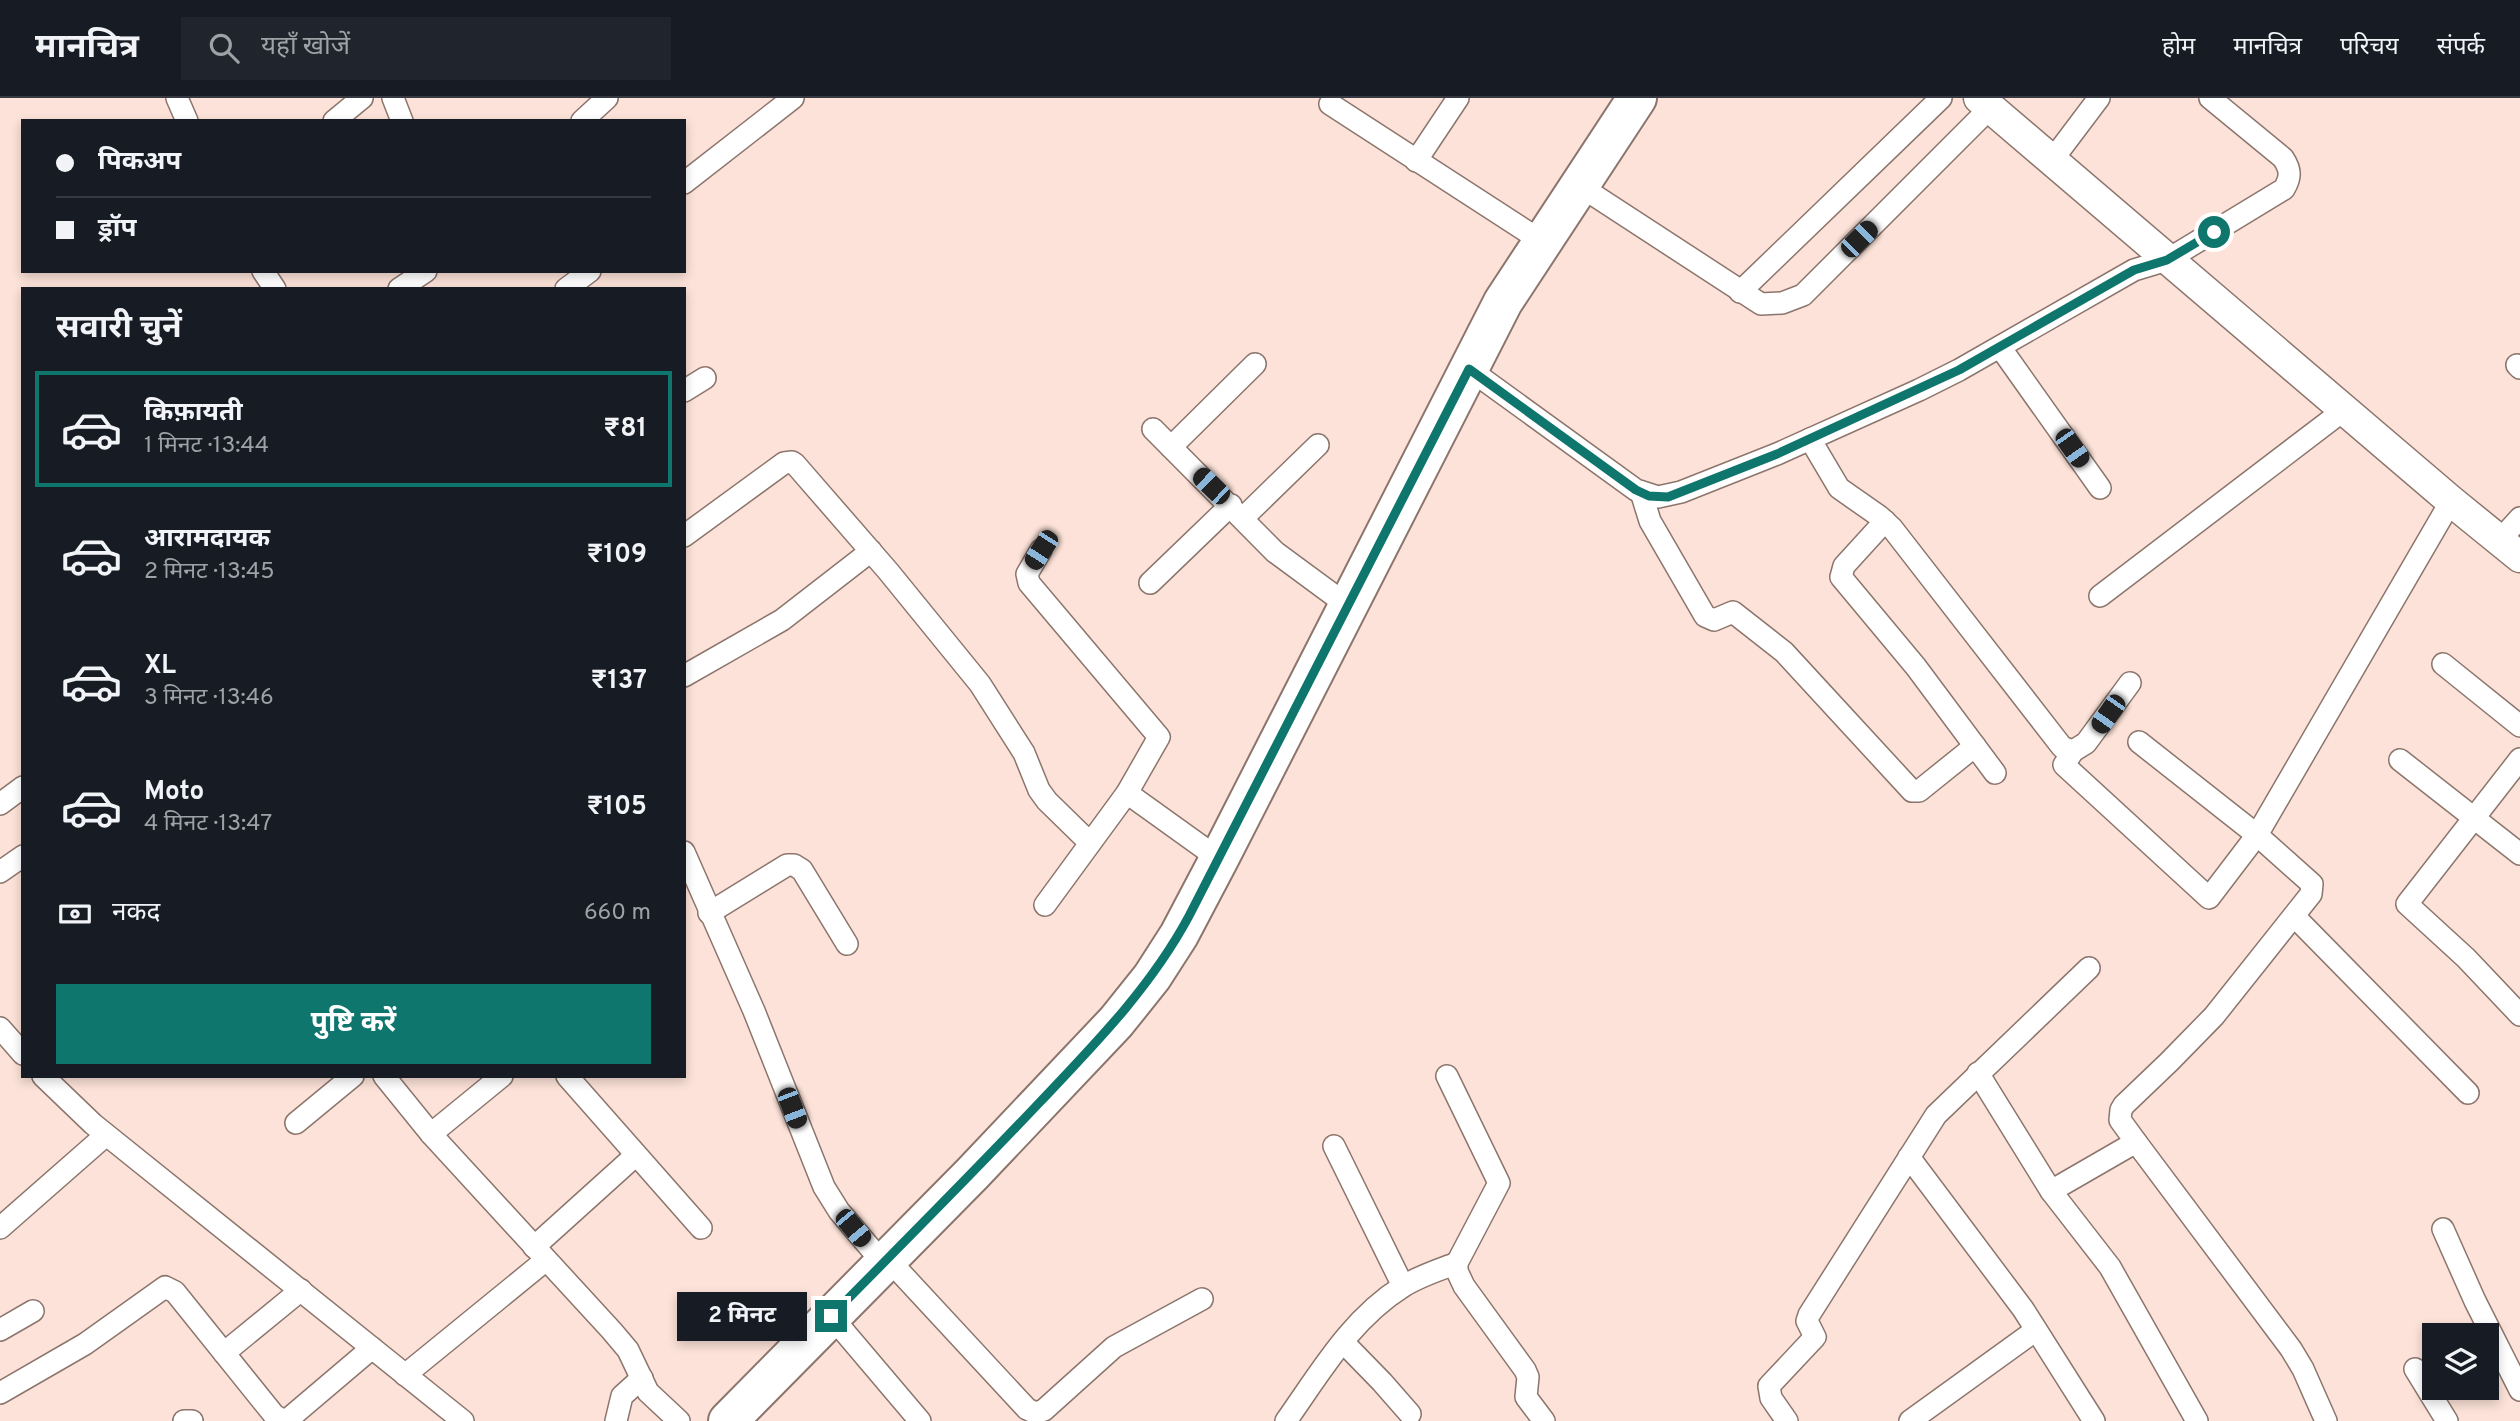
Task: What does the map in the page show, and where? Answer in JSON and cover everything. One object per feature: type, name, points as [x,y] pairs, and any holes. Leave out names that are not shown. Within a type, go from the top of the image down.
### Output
[{"type":"highway","points":[[728,1421],[972,1174],[1116,1021],[1152,977],[1219,859],[1503,302],[1637,98]]},
{"type":"street","points":[[177,98],[186,119]]},
{"type":"street","points":[[336,119],[362,98]]},
{"type":"street","points":[[393,98],[401,119]]},
{"type":"street","points":[[584,119],[607,98]]},
{"type":"street","points":[[686,181],[793,98]]},
{"type":"street","points":[[1416,161],[1458,98]]},
{"type":"street","points":[[1740,292],[1941,98]]},
{"type":"street","points":[[2053,159],[2099,98]]},
{"type":"street","points":[[1469,369],[1620,480],[1641,492],[1658,497],[1681,492],[1810,439],[1959,370],[2134,270],[2167,260],[2284,189],[2290,178],[2289,168],[2283,158],[2210,98]]},
{"type":"street","points":[[1580,186],[1740,292],[1761,304],[1782,303],[1803,295],[1984,103],[2510,549],[2520,518]]},
{"type":"street","points":[[1330,104],[1543,242]]},
{"type":"street","points":[[569,287],[587,273]]},
{"type":"street","points":[[2000,347],[2101,488]]},
{"type":"street","points":[[1171,447],[1255,365]]},
{"type":"street","points":[[686,390],[705,378]]},
{"type":"street","points":[[2100,596],[2344,410]]},
{"type":"street","points":[[1153,429],[1265,542],[1293,567],[1347,605]]},
{"type":"street","points":[[1810,439],[1839,488],[1885,522],[2057,743],[2068,751],[2073,751]]},
{"type":"street","points":[[1150,583],[1318,445]]},
{"type":"street","points":[[686,535],[784,463],[792,462],[871,551],[980,684],[1024,753],[1047,801],[1090,843]]},
{"type":"street","points":[[1641,492],[1650,522],[1704,616],[1714,620],[1733,612],[1760,632],[1813,682],[1909,789],[1920,791],[1975,746]]},
{"type":"street","points":[[2130,683],[2086,743],[2073,751],[2064,765],[2209,898],[2257,835],[2451,501]]},
{"type":"street","points":[[1885,522],[1844,566],[1841,577],[1916,667],[1995,772]]},
{"type":"street","points":[[1041,550],[1027,574],[1029,583],[1158,734],[1157,744],[1127,793],[1045,905]]},
{"type":"street","points":[[686,675],[782,620],[871,551]]},
{"type":"street","points":[[2443,664],[2520,726]]},
{"type":"street","points":[[2139,742],[2257,835],[2312,884],[2311,894],[2214,1016],[2124,1105],[2120,1110],[2120,1120],[2291,1349],[2304,1369],[2326,1421]]},
{"type":"street","points":[[2520,759],[2407,904],[2466,958],[2520,1015]]},
{"type":"street","points":[[2400,760],[2520,854]]},
{"type":"street","points":[[0,804],[21,788]]},
{"type":"street","points":[[1127,793],[1219,859]]},
{"type":"street","points":[[0,872],[21,857]]},
{"type":"street","points":[[686,857],[754,1011],[824,1187],[839,1211],[1027,1409],[1036,1413],[1044,1409],[1114,1347],[1202,1299]]},
{"type":"street","points":[[709,914],[794,864],[802,870],[847,944]]},
{"type":"street","points":[[2294,916],[2468,1093]]},
{"type":"street","points":[[1787,1421],[1770,1398],[1769,1386],[1815,1337],[1807,1321],[1808,1315],[1936,1115],[2088,968]]},
{"type":"street","points":[[0,1028],[21,1052]]},
{"type":"street","points":[[1978,1073],[2050,1191],[2110,1267],[2197,1421]]},
{"type":"street","points":[[1447,1076],[1499,1183],[1457,1263],[1457,1271],[1464,1286],[1525,1370],[1528,1377],[1526,1397],[1544,1421]]},
{"type":"street","points":[[45,1078],[106,1135],[463,1421]]},
{"type":"street","points":[[296,1124],[351,1078]]},
{"type":"street","points":[[386,1078],[431,1134],[621,1341],[648,1392],[679,1421]]},
{"type":"street","points":[[431,1134],[500,1078]]},
{"type":"street","points":[[569,1078],[701,1228]]},
{"type":"street","points":[[0,1228],[106,1135]]},
{"type":"street","points":[[2050,1191],[2136,1142]]},
{"type":"street","points":[[1334,1146],[1403,1286]]},
{"type":"street","points":[[405,1375],[540,1254],[636,1155]]},
{"type":"street","points":[[1909,1157],[2036,1330],[2094,1421]]},
{"type":"street","points":[[2443,1230],[2520,1390]]},
{"type":"street","points":[[1286,1421],[1363,1317],[1403,1286],[1457,1263]]},
{"type":"street","points":[[0,1393],[85,1344],[165,1287],[175,1292],[274,1415],[285,1421],[372,1348]]},
{"type":"street","points":[[224,1353],[300,1290]]},
{"type":"street","points":[[0,1329],[33,1311]]},
{"type":"street","points":[[831,1316],[920,1421]]},
{"type":"street","points":[[1910,1421],[2036,1330]]},
{"type":"street","points":[[1343,1342],[1410,1414]]},
{"type":"street","points":[[2415,1369],[2448,1421]]},
{"type":"street","points":[[615,1421],[622,1396],[642,1378]]},
{"type":"street","points":[[184,1421],[192,1421]]},
{"type":"route","points":[[831,1316],[972,1174],[1116,1021],[1152,977],[1189,916],[1469,369],[1620,480],[1649,496],[1668,497],[1777,454],[1919,390],[2134,270],[2167,260],[2214,232]]}]
